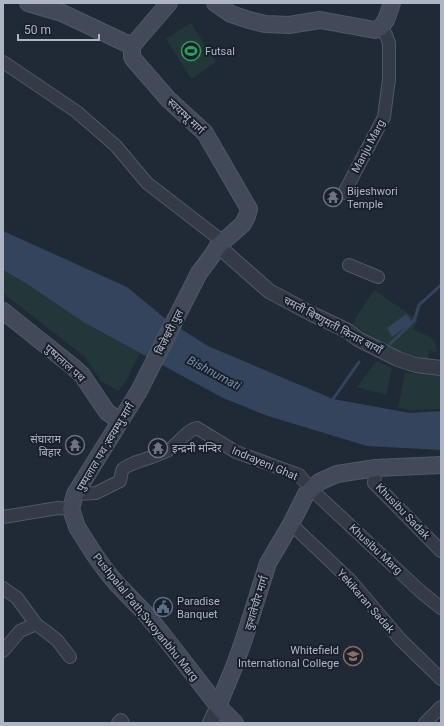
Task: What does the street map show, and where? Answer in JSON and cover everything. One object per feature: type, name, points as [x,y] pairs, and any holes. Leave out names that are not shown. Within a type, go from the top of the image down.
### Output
[{"type":"main road","points":[[28,3],[62,13],[132,46],[157,9],[169,3]]},
{"type":"main road","points":[[215,3],[231,14],[265,24],[289,25],[320,20],[375,30],[381,27],[386,20],[392,3]]},
{"type":"main road","name":"स्वयम्भू मार्ग","points":[[132,46],[132,57],[135,61],[168,99],[205,132],[249,209],[243,224],[220,244],[200,273]]},
{"type":"main road","name":"बिजेश्वरी पुल","points":[[139,391],[200,273]]},
{"type":"main road","name":"पुष्पलाल पथ","points":[[3,311],[82,375],[107,412],[120,421]]},
{"type":"main road","name":"पुष्पलाल पथ ;स्वयम्भु मार्ग","points":[[73,502],[139,391]]},
{"type":"main road","points":[[311,489],[319,482],[337,474],[376,468],[441,465]]},
{"type":"main road","name":"कुशलेचौर मार्ग","points":[[218,706],[234,668],[268,563],[291,524],[306,494],[311,489]]},
{"type":"main road","name":"Pushpalal Path;Swoyanbhu Marg","points":[[73,502],[77,526],[86,543],[107,572],[160,630],[218,706],[235,723]]},
{"type":"street","name":"Manju Marg","points":[[344,193],[384,117],[389,78],[389,51],[386,35],[381,27]]},
{"type":"street","points":[[3,62],[77,112],[116,146],[147,183],[220,244]]},
{"type":"street","name":"चमती बिष्णुमती किनार बायाँ","points":[[220,244],[269,291],[348,331],[358,339],[398,359],[416,365],[441,368]]},
{"type":"street","points":[[349,265],[378,277]]},
{"type":"street","name":"Indrayeni Ghat","points":[[73,502],[120,481],[123,469],[129,465],[163,454],[172,448],[192,429],[196,428],[236,452],[299,475],[311,489]]},
{"type":"street","name":"Khusibu Sadak","points":[[376,468],[374,483],[441,551]]},
{"type":"street","name":"Khusibu Marg","points":[[311,489],[420,591],[441,608]]},
{"type":"street","points":[[3,517],[58,508],[73,502]]},
{"type":"street","name":"Yekikaran Sadak","points":[[291,524],[350,580],[400,639],[441,679]]},
{"type":"street","points":[[3,588],[17,598],[36,624],[57,640],[70,657]]},
{"type":"street","points":[[3,651],[20,631],[36,624]]},
{"type":"street","name":"कुशलेचौर मार्ग","points":[[210,723],[218,706]]},
{"type":"street","points":[[425,723],[441,707]]},
{"type":"street","points":[[118,723],[121,720],[123,723]]},
{"type":"shaded area","name":"Futsal","points":[[191,23],[216,62],[191,79],[166,39]]},
{"type":"shaded area","points":[[3,270],[27,284],[83,322],[140,353],[126,381],[118,391],[101,381],[85,357],[3,293]]},
{"type":"shaded area","points":[[374,290],[418,320],[413,329],[435,341],[437,352],[429,351],[428,360],[404,352],[390,350],[373,337],[356,327],[354,324],[355,319]]},
{"type":"shaded area","points":[[376,361],[392,368],[386,395],[357,387]]},
{"type":"shaded area","points":[[405,373],[441,374],[441,409],[412,410],[398,408]]},
{"type":"water","name":"Bishnumati","points":[[3,231],[127,287],[167,320],[208,346],[333,399],[410,413],[441,411],[441,450],[367,446],[268,416],[223,398],[83,322],[27,284],[3,270]]},
{"type":"water","points":[[406,314],[413,322],[392,337],[387,328]]},
{"type":"waterway","points":[[390,344],[414,321],[419,305],[441,285]]},
{"type":"waterway","points":[[333,399],[359,362]]},
{"type":"place","name":"Futsal","points":[[191,51]]},
{"type":"place","name":"Bijeshwori Temple","points":[[333,197]]},
{"type":"place","name":"संघाराम बिहार","points":[[75,445]]},
{"type":"place","name":"इन्द्रनी मन्दिर","points":[[158,448]]},
{"type":"place","name":"Paradise Banquet","points":[[163,607]]},
{"type":"place","name":"Whitefield International College","points":[[353,656]]}]
